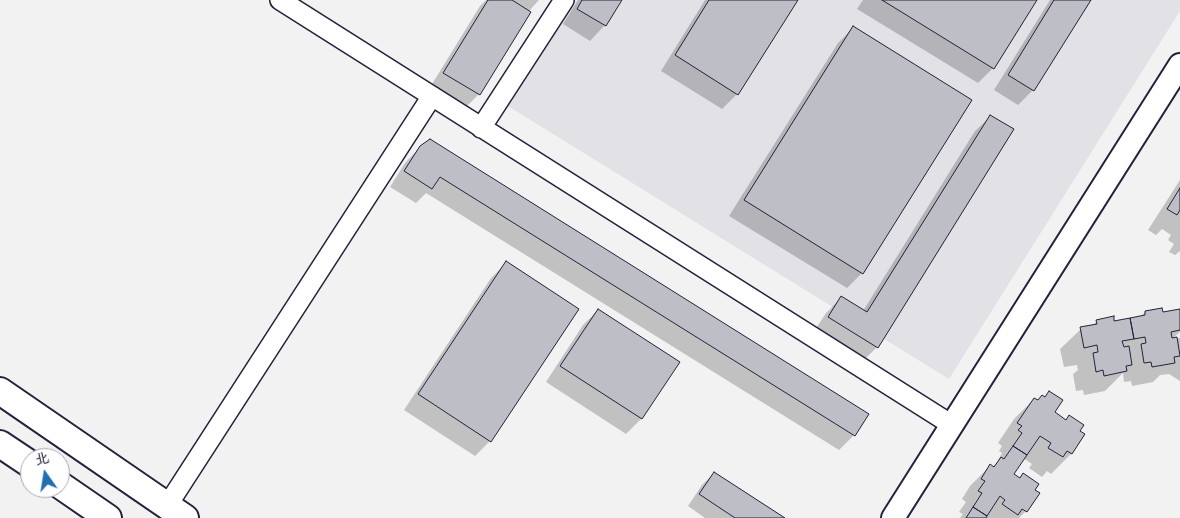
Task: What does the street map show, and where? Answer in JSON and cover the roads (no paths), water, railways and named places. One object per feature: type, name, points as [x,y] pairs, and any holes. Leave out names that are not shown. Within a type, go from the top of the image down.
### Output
[{"type":"main road","points":[[0,391],[176,512]]},
{"type":"main road","points":[[0,444],[20,457]]},
{"type":"main road","points":[[70,492],[108,518]]},
{"type":"street","points":[[280,0],[952,425]]},
{"type":"street","points":[[481,128],[564,0]]},
{"type":"street","points":[[893,518],[1180,65]]},
{"type":"street","points":[[176,512],[432,96]]}]
